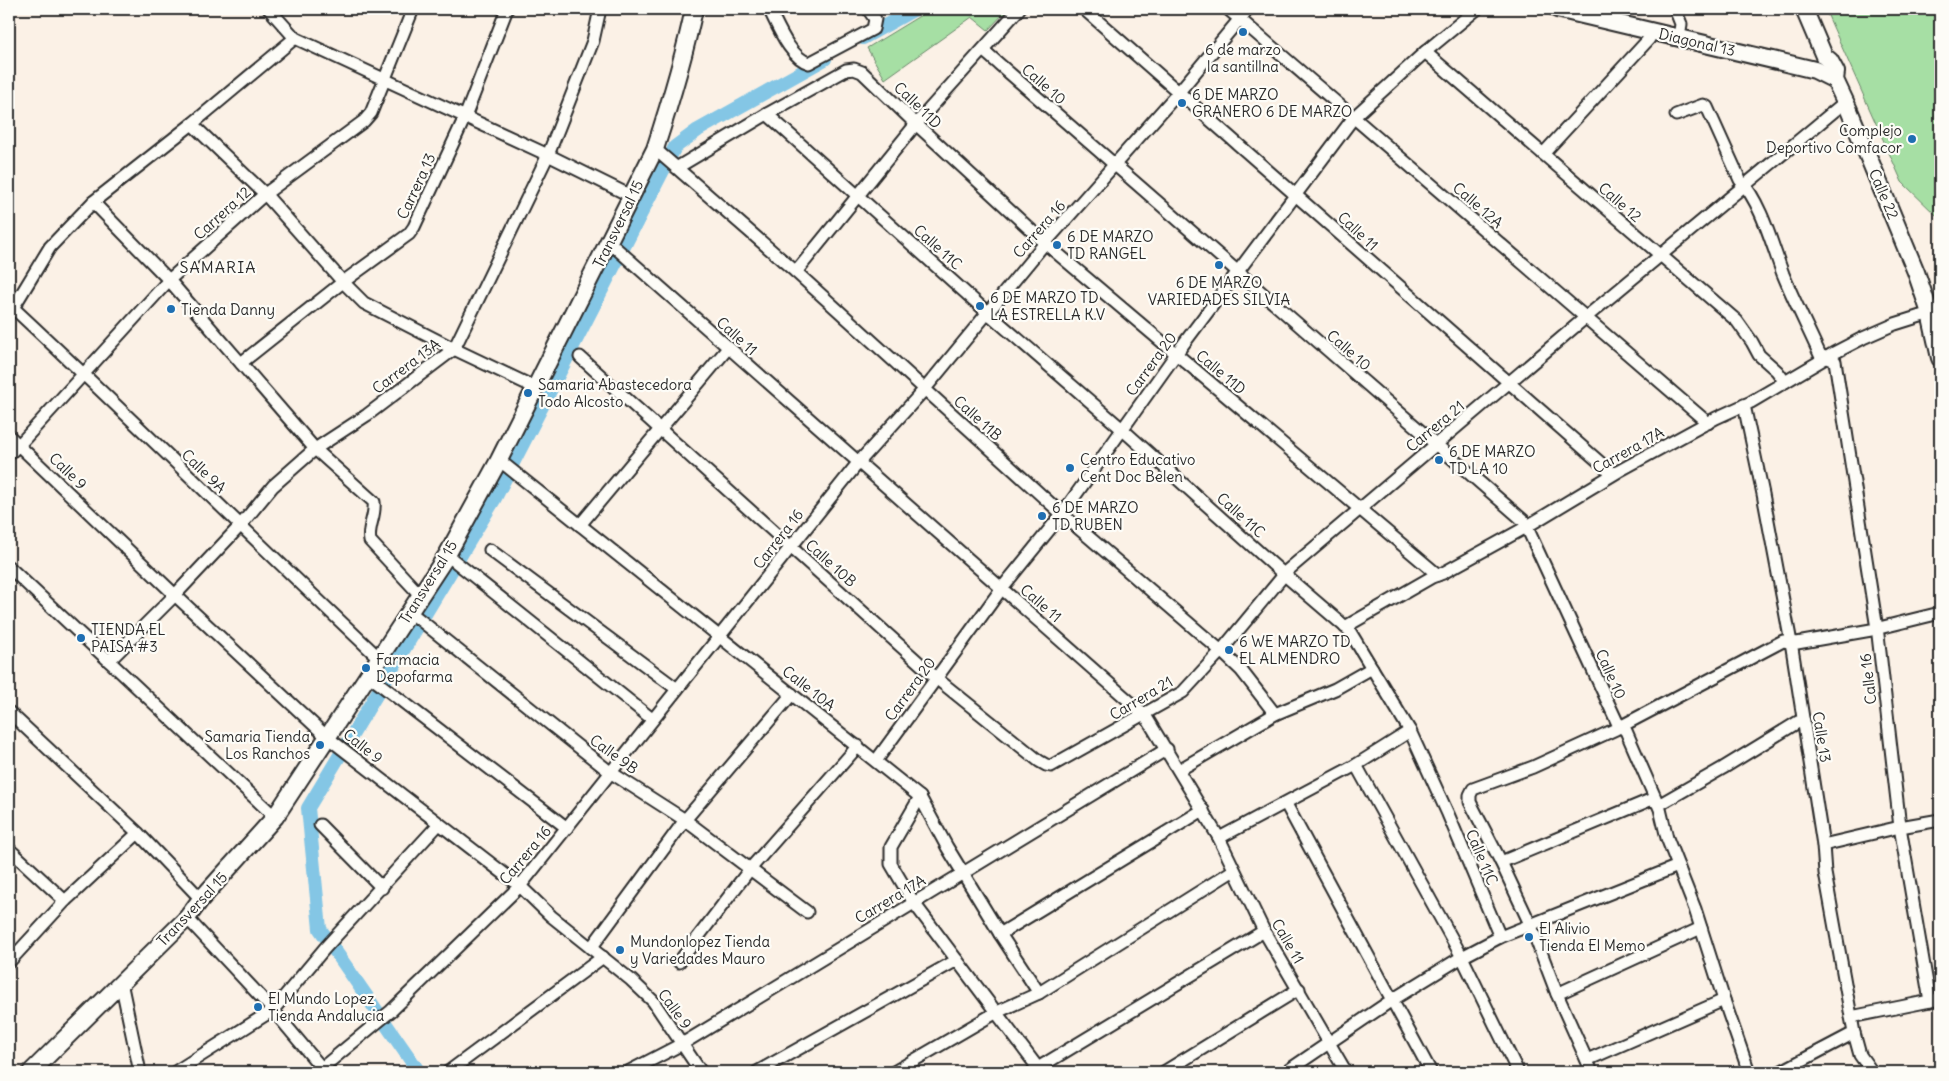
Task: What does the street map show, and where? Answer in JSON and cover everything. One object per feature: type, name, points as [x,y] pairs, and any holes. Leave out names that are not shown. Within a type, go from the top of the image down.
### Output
[{"type":"street","points":[[268,9],[294,38],[548,155],[630,196]]},
{"type":"street","name":"Carrera 12","points":[[9,454],[169,280],[265,194],[371,114],[413,9]]},
{"type":"street","name":"Carrera 13","points":[[241,363],[343,282],[409,234],[465,117],[507,9]]},
{"type":"street","name":"Carrera 13A","points":[[109,661],[175,596],[240,526],[273,486],[316,448],[367,414],[454,350],[548,155],[593,41],[600,9]]},
{"type":"street","name":"Transversal 15","points":[[30,1072],[187,918],[201,899],[275,817],[373,679],[379,658],[417,618],[421,596],[453,560],[502,463],[536,388],[613,245],[630,196],[659,152],[694,9]]},
{"type":"street","points":[[769,9],[792,51],[802,61],[809,63],[873,29],[875,19],[868,9]]},
{"type":"street","points":[[796,272],[916,124],[1019,9]]},
{"type":"street","name":"Calle 11","points":[[1084,9],[1297,194],[1381,271],[1613,474]]},
{"type":"street","name":"Calle 12A","points":[[1228,9],[1708,423]]},
{"type":"street","name":"Carrera 16","points":[[321,1071],[391,1011],[520,886],[858,463],[924,390],[1045,243],[1114,166],[1248,9]]},
{"type":"street","name":"Carrera 20","points":[[876,761],[1002,588],[1062,514],[1176,354],[1354,117],[1425,52],[1477,9]]},
{"type":"street","name":"Diagonal 13","points":[[1556,9],[1815,70],[1835,80]]},
{"type":"street","points":[[1675,9],[1681,24],[1678,38]]},
{"type":"street","name":"Calle 22","points":[[1804,9],[1824,56],[1830,61],[1836,72],[1835,80],[1910,256],[1930,313],[1940,358]]},
{"type":"street","points":[[1543,154],[1649,39],[1651,31]]},
{"type":"street","points":[[11,306],[50,247],[93,202],[192,124],[294,38]]},
{"type":"street","name":"Calle 10","points":[[984,50],[1114,166],[1524,521],[1613,714],[1621,727]]},
{"type":"street","name":"Calle 12","points":[[1425,52],[1736,321],[1759,355],[1777,371],[1785,382]]},
{"type":"street","points":[[1815,70],[1824,56]]},
{"type":"street","name":"Calle 11D","points":[[766,114],[846,70],[854,69],[862,72],[1045,243],[1438,575]]},
{"type":"street","name":"Carrera 21","points":[[1046,765],[1056,764],[1183,692],[1221,651],[1285,574],[1660,255],[1839,107],[1846,104]]},
{"type":"street","points":[[1676,115],[1703,105],[1708,107],[1740,180],[1748,189],[1767,229],[1783,273],[1820,354],[1828,358]]},
{"type":"street","points":[[675,165],[766,114]]},
{"type":"street","name":"Calle 11C","points":[[766,114],[858,194],[988,313],[1346,627],[1410,731],[1448,814],[1500,937]]},
{"type":"street","points":[[192,124],[265,194],[343,282],[364,302],[454,350],[536,388]]},
{"type":"street","name":"Calle 11B","points":[[659,152],[796,272],[1062,514],[1221,651],[1241,670],[1276,714]]},
{"type":"street","points":[[93,202],[169,280],[316,448],[374,502],[375,508],[368,533],[370,541],[421,596]]},
{"type":"street","name":"Calle 11","points":[[613,245],[1145,715],[1180,770],[1219,838],[1264,931],[1346,1072]]},
{"type":"street","name":"Calle 9A","points":[[11,306],[84,373],[240,526],[379,658]]},
{"type":"street","name":"Carrera 17A","points":[[1346,627],[1613,474],[1744,405],[1863,338],[1895,324],[1930,313]]},
{"type":"street","points":[[580,525],[728,348]]},
{"type":"street","name":"Calle 10B","points":[[580,357],[936,678],[1046,765]]},
{"type":"street","name":"Calle 16","points":[[1828,358],[1835,360],[1877,628],[1900,827],[1935,1000]]},
{"type":"street","name":"Calle 13","points":[[1744,405],[1764,494],[1791,642],[1823,845],[1825,873],[1854,1033],[1860,1055],[1872,1072]]},
{"type":"street","name":"Calle 9","points":[[9,436],[175,596],[331,740],[438,825],[520,886],[551,916],[631,980],[653,1001],[701,1072]]},
{"type":"street","name":"Calle 10A","points":[[502,463],[920,797],[1000,934],[1039,992]]},
{"type":"street","points":[[490,550],[677,689]]},
{"type":"street","points":[[453,560],[652,719]]},
{"type":"street","points":[[9,567],[275,817]]},
{"type":"street","points":[[1749,1072],[1701,928],[1656,802],[1626,731],[1621,727],[1783,641],[1797,643],[1877,628],[1940,613]]},
{"type":"street","name":"Calle 9B","points":[[417,618],[610,772],[685,820],[806,912]]},
{"type":"street","points":[[1180,770],[1276,714],[1335,689],[1372,668]]},
{"type":"street","points":[[373,679],[567,828]]},
{"type":"street","points":[[591,948],[685,820],[792,694]]},
{"type":"street","points":[[9,712],[138,833],[201,899]]},
{"type":"street","points":[[1501,862],[1650,800],[1662,803],[1798,722],[1804,721]]},
{"type":"street","name":"Calle 11C","points":[[1592,1072],[1557,994],[1531,926],[1470,802],[1470,794],[1473,789],[1533,767],[1621,727]]},
{"type":"street","points":[[1219,838],[1286,804],[1356,765],[1410,731]]},
{"type":"street","points":[[679,962],[750,869],[858,746]]},
{"type":"street","name":"Carrera 17A","points":[[628,1072],[682,1044],[1167,749]]},
{"type":"street","points":[[1356,765],[1462,957],[1518,1072]]},
{"type":"street","points":[[920,797],[891,847],[891,864],[914,903],[997,1012],[1037,1071],[1264,931]]},
{"type":"street","points":[[1286,804],[1431,1072]]},
{"type":"street","points":[[1000,934],[1203,810]]},
{"type":"street","points":[[1823,845],[1900,827],[1940,820]]},
{"type":"street","points":[[320,825],[382,888]]},
{"type":"street","points":[[175,1072],[193,1068],[273,1010],[325,948],[438,825]]},
{"type":"street","points":[[9,962],[65,902],[138,833]]},
{"type":"street","points":[[9,849],[65,902]]},
{"type":"street","points":[[1286,1072],[1392,1000],[1462,957],[1500,937],[1678,866]]},
{"type":"street","points":[[894,1072],[997,1012],[1039,992],[1234,870]]},
{"type":"street","points":[[187,918],[273,1010],[321,1071]]},
{"type":"street","points":[[1557,994],[1701,928]]},
{"type":"street","points":[[448,1072],[603,957]]},
{"type":"street","points":[[756,1072],[957,960]]},
{"type":"street","points":[[121,982],[140,1072]]},
{"type":"street","points":[[1164,1072],[1299,989]]},
{"type":"street","points":[[1588,1060],[1724,1000]]},
{"type":"street","points":[[1851,1017],[1935,1000]]},
{"type":"street","points":[[1780,1072],[1854,1033]]},
{"type":"green space","points":[[931,9],[1008,9],[988,30],[972,17],[885,79],[867,48]]},
{"type":"green space","name":"Complejo Deportivo Comfacor","points":[[1825,9],[1940,9],[1940,219],[1902,182]]},
{"type":"waterway","points":[[863,38],[915,9]]},
{"type":"waterway","points":[[419,1072],[320,929],[308,808],[494,500],[675,147],[698,130],[825,59]]},
{"type":"place","name":"6 de marzo la santillna","points":[[1243,32]]},
{"type":"place","name":"6 DE MARZO GRANERO 6 DE MARZO","points":[[1182,103]]},
{"type":"place","name":"Complejo Deportivo Comfacor","points":[[1912,139]]},
{"type":"place","name":"6 DE MARZO TD RANGEL","points":[[1057,245]]},
{"type":"place","name":"6 DE MARZO VARIEDADES SILVIA","points":[[1219,265]]},
{"type":"place","name":"6 DE MARZO TD LA ESTRELLA K.V","points":[[980,306]]},
{"type":"place","name":"Tienda Danny","points":[[171,309]]},
{"type":"place","name":"Samaria Abastecedora Todo Alcosto","points":[[528,393]]},
{"type":"place","name":"6 DE MARZO TD LA 10","points":[[1439,460]]},
{"type":"place","name":"Centro Educativo Cent Doc Belen","points":[[1070,468]]},
{"type":"place","name":"6 DE MARZO TD RUBEN","points":[[1042,516]]},
{"type":"place","name":"TIENDA EL PAISA #3","points":[[81,638]]},
{"type":"place","name":"6 WE MARZO TD EL ALMENDRO","points":[[1229,650]]},
{"type":"place","name":"Farmacia Depofarma","points":[[366,668]]},
{"type":"place","name":"Samaria Tienda Los Ranchos","points":[[320,745]]},
{"type":"place","name":"El Alivio Tienda El Memo","points":[[1529,937]]},
{"type":"place","name":"Mundonlopez Tienda y Variedades Mauro","points":[[620,950]]},
{"type":"place","name":"El Mundo Lopez Tienda Andalucia","points":[[258,1007]]},
{"type":"district","name":"SAMARIA","points":[[218,267]]}]
